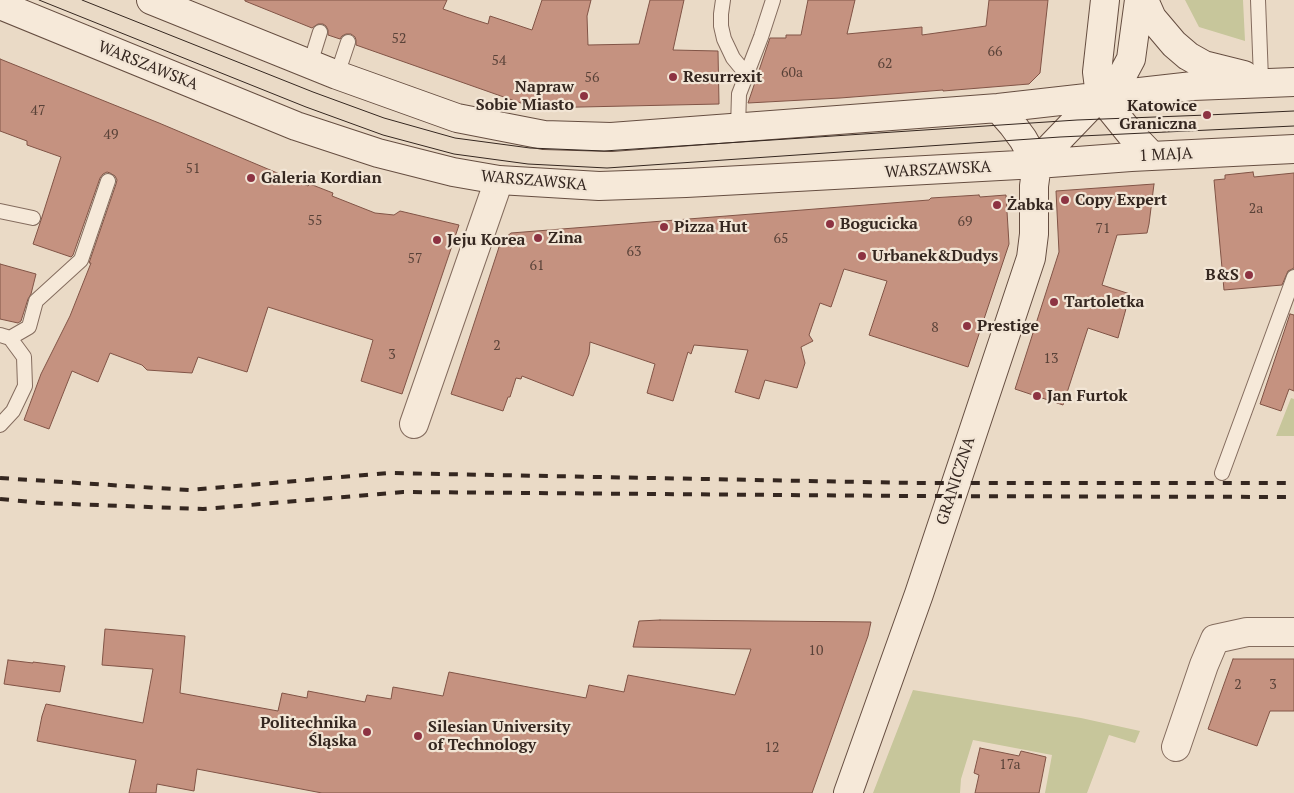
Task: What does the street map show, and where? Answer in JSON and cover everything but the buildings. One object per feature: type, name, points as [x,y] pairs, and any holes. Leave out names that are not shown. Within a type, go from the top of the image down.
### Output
[{"type":"street","points":[[151,0],[183,6],[310,64],[457,118],[544,135],[611,137],[738,128],[998,108],[1194,86],[1277,81]]},
{"type":"street","points":[[1105,0],[1096,72],[1100,96],[1130,133],[1152,156]]},
{"type":"street","points":[[998,108],[1017,132],[1038,164],[1048,150],[1100,96],[1114,86],[1132,59],[1139,0]]},
{"type":"street","points":[[1144,0],[1152,18],[1174,44],[1188,56],[1204,65],[1277,81]]},
{"type":"street","name":"WARSZAWSKA","points":[[0,5],[296,126],[378,153],[453,172],[499,180],[608,186],[1038,164]]},
{"type":"street","name":"1 MAJA","points":[[1038,164],[1294,149]]},
{"type":"street","name":"GRANICZNA","points":[[848,793],[919,594],[1031,258],[1034,234],[1034,186],[1038,164]]},
{"type":"street","points":[[414,424],[499,180]]},
{"type":"street","points":[[1176,748],[1204,665],[1215,639],[1247,632],[1294,632]]},
{"type":"lane","points":[[723,0],[721,26],[724,39],[733,58],[747,75]]},
{"type":"lane","points":[[738,128],[739,94],[773,0]]},
{"type":"lane","points":[[1258,0],[1277,81]]},
{"type":"lane","points":[[310,64],[320,32]]},
{"type":"lane","points":[[337,75],[348,42]]},
{"type":"lane","points":[[0,426],[12,411],[25,386],[24,357],[5,337],[29,327],[36,301],[81,260],[108,181]]},
{"type":"lane","points":[[0,211],[33,218]]},
{"type":"lane","points":[[1222,473],[1294,278]]},
{"type":"green space","points":[[1185,0],[1243,0],[1245,41],[1199,27]]},
{"type":"green space","points":[[1291,398],[1294,399],[1294,436],[1276,436]]},
{"type":"green space","points":[[913,690],[1081,718],[1140,731],[1135,743],[1109,735],[1087,793],[1045,793],[1052,755],[973,740],[961,779],[960,793],[873,793]]},
{"type":"tram line","points":[[39,0],[306,107],[383,135],[454,154],[528,164],[607,168],[1060,137],[1294,126]]},
{"type":"tram line","points":[[82,0],[313,92],[384,118],[455,138],[530,148],[604,151],[1077,120],[1294,111]]},
{"type":"railway","points":[[0,478],[189,490],[389,473],[915,483],[1294,483]]},
{"type":"railway","points":[[0,499],[42,503],[203,509],[403,492],[1294,497]]},
{"type":"place","name":"Resurrexit","points":[[673,77]]},
{"type":"place","name":"Napraw Sobie Miasto","points":[[584,96]]},
{"type":"place","name":"Katowice Graniczna","points":[[1207,115]]},
{"type":"place","name":"Galeria Kordian","points":[[251,178]]},
{"type":"place","name":"Copy Expert","points":[[1065,200]]},
{"type":"place","name":"Żabka","points":[[997,205]]},
{"type":"place","name":"Bogucicka","points":[[830,224]]},
{"type":"place","name":"Pizza Hut","points":[[664,227]]},
{"type":"place","name":"Zina","points":[[538,238]]},
{"type":"place","name":"Jeju Korea","points":[[437,240]]},
{"type":"place","name":"Urbanek&Dudys","points":[[862,256]]},
{"type":"place","name":"B&S","points":[[1249,275]]},
{"type":"place","name":"Tartoletka","points":[[1054,302]]},
{"type":"place","name":"Prestige","points":[[967,326]]},
{"type":"place","name":"Jan Furtok","points":[[1037,396]]},
{"type":"place","name":"Politechnika Śląska","points":[[367,732]]},
{"type":"place","name":"Silesian University of Technology","points":[[418,736]]}]
